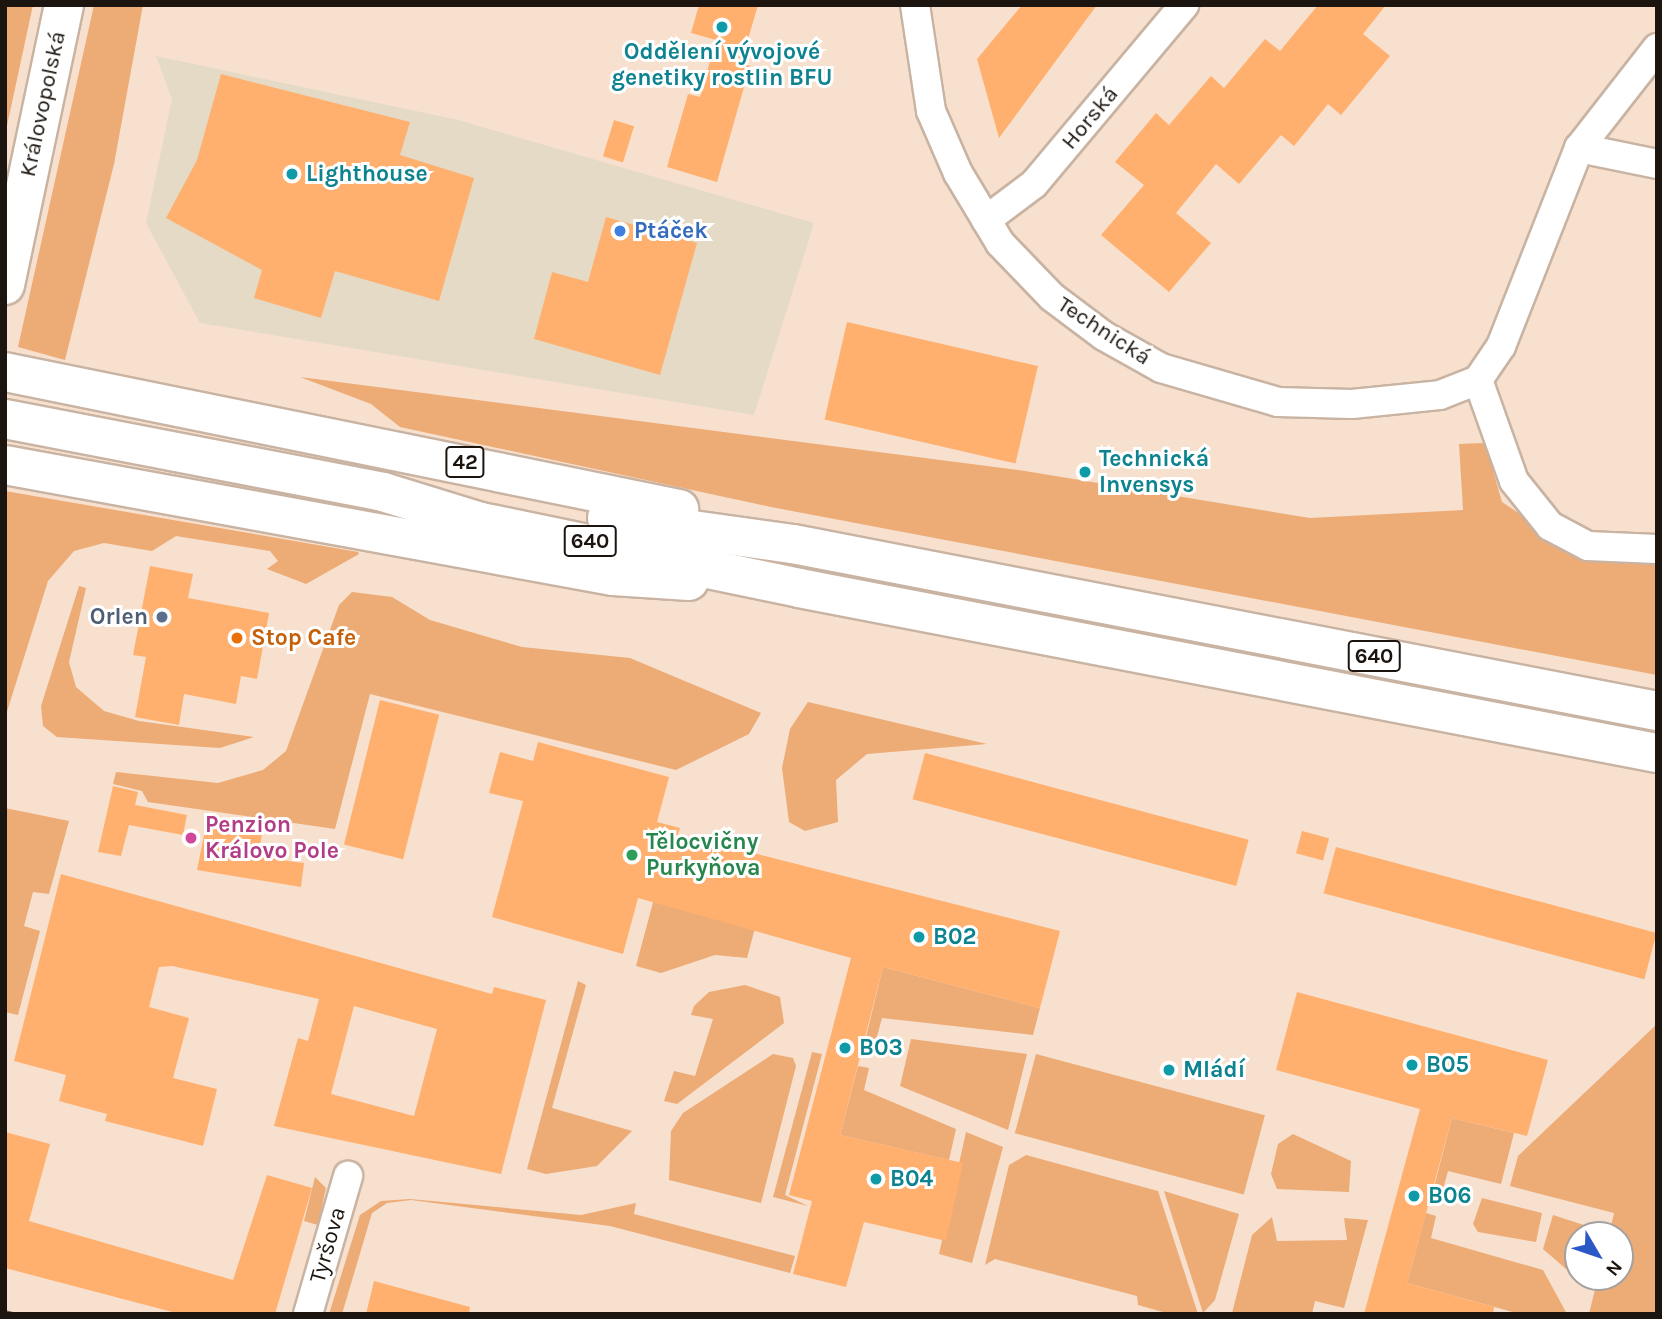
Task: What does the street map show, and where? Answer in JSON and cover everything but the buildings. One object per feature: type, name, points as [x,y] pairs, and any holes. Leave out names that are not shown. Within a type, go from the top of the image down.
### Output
[{"type":"main road","name":"Královopolská","points":[[5,285],[64,5]]},
{"type":"main road","name":"42","points":[[5,372],[635,496],[793,544]]},
{"type":"main road","name":"640","points":[[5,419],[383,492],[481,522],[799,588],[1657,753]]},
{"type":"main road","points":[[5,465],[117,488],[613,576],[799,588]]},
{"type":"main road","name":"640","points":[[383,492],[486,496],[793,544],[1657,711]]},
{"type":"street","name":"Technická","points":[[915,5],[931,111],[986,220],[1052,297],[1104,337],[1206,383],[1278,402],[1352,404],[1440,395],[1478,380]]},
{"type":"street","name":"Horská","points":[[986,220],[1034,184],[1184,5]]},
{"type":"street","points":[[1657,48],[1579,148],[1501,346],[1478,380],[1514,481],[1544,520],[1588,546],[1657,549]]},
{"type":"street","points":[[1579,148],[1657,164]]},
{"type":"street","name":"Tyršova","points":[[308,1314],[348,1176]]},
{"type":"shaded area","points":[[5,5],[33,5],[5,135]]},
{"type":"shaded area","points":[[94,5],[143,5],[114,164],[65,360],[18,347]]},
{"type":"shaded area","points":[[156,56],[458,120],[814,223],[754,415],[200,323],[146,223],[172,99]]},
{"type":"shaded area","points":[[300,377],[1025,471],[1310,518],[1463,510],[1459,444],[1485,443],[1502,502],[1545,531],[1657,561],[1657,675],[771,507],[400,427],[371,404]]},
{"type":"shaded area","points":[[5,491],[359,554],[306,584],[267,569],[278,561],[270,551],[176,536],[152,551],[104,543],[74,551],[48,581],[5,718]]},
{"type":"shaded area","points":[[79,586],[86,588],[69,662],[76,687],[104,711],[139,721],[254,737],[220,748],[57,737],[43,726],[41,706]]},
{"type":"shaded area","points":[[352,592],[392,597],[430,620],[522,647],[630,658],[761,713],[749,734],[676,770],[370,694],[335,829],[148,802],[142,791],[113,784],[116,772],[218,783],[263,770],[286,751],[339,605]]},
{"type":"shaded area","points":[[808,702],[987,744],[867,754],[836,780],[838,822],[805,831],[789,822],[782,768],[790,729]]},
{"type":"shaded area","points":[[5,808],[69,821],[49,894],[33,892],[24,926],[40,931],[18,1015],[5,1012]]},
{"type":"shaded area","points":[[655,895],[755,928],[747,958],[715,955],[661,973],[636,966]]},
{"type":"shaded area","points":[[883,967],[1040,1008],[1033,1035],[882,1018],[876,1040],[866,1037]]},
{"type":"shaded area","points":[[578,981],[586,985],[552,1108],[632,1131],[597,1166],[546,1174],[527,1169]]},
{"type":"shaded area","points":[[745,985],[780,997],[784,1023],[677,1104],[664,1101],[674,1071],[695,1076],[713,1019],[691,1015],[694,1006],[709,992]]},
{"type":"shaded area","points":[[1657,1024],[1657,1314],[1589,1314],[1595,1291],[1634,1291],[1634,1221],[1612,1221],[1614,1213],[1510,1186],[1518,1156]]},
{"type":"shaded area","points":[[911,1039],[1027,1054],[1008,1130],[900,1086]]},
{"type":"shaded area","points":[[812,1052],[822,1054],[785,1195],[808,1206],[773,1197]]},
{"type":"shaded area","points":[[773,1054],[793,1058],[796,1066],[761,1203],[669,1180],[671,1131],[683,1113]]},
{"type":"shaded area","points":[[1036,1054],[1265,1115],[1244,1195],[1015,1133]]},
{"type":"shaded area","points":[[858,1066],[869,1068],[864,1090],[956,1129],[949,1160],[840,1135]]},
{"type":"shaded area","points":[[1452,1118],[1514,1133],[1501,1184],[1448,1171],[1443,1189],[1434,1187]]},
{"type":"shaded area","points":[[966,1132],[1003,1147],[972,1263],[939,1254]]},
{"type":"shaded area","points":[[1293,1134],[1351,1161],[1349,1192],[1277,1189],[1271,1174],[1278,1144]]},
{"type":"shaded area","points":[[1026,1155],[1158,1191],[1198,1314],[1170,1314],[1138,1305],[1137,1296],[995,1259],[985,1265],[1009,1165]]},
{"type":"shaded area","points":[[315,1177],[326,1188],[318,1225],[304,1221]]},
{"type":"shaded area","points":[[1164,1191],[1239,1214],[1215,1300],[1203,1313]]},
{"type":"shaded area","points":[[1482,1198],[1542,1213],[1536,1242],[1478,1232],[1473,1224]]},
{"type":"shaded area","points":[[410,1199],[581,1215],[636,1203],[634,1214],[795,1256],[790,1273],[610,1226],[411,1200],[387,1203],[372,1213],[342,1314],[329,1314],[360,1215],[381,1201]]},
{"type":"shaded area","points":[[1426,1213],[1436,1216],[1431,1238],[1543,1270],[1567,1314],[1520,1314],[1407,1283]]},
{"type":"shaded area","points":[[1553,1215],[1571,1221],[1564,1221],[1564,1267],[1543,1249]]},
{"type":"shaded area","points":[[1272,1217],[1277,1241],[1347,1240],[1344,1218],[1368,1220],[1344,1308],[1315,1301],[1312,1314],[1232,1313],[1252,1235]]},
{"type":"tram line","points":[[5,1311],[17,1314]]},
{"type":"place","name":"Oddělení vývojové genetiky rostlin BFU","points":[[722,27]]},
{"type":"place","name":"Lighthouse","points":[[292,174]]},
{"type":"place","name":"Ptáček","points":[[620,231]]},
{"type":"place","name":"Technická Invensys","points":[[1085,472]]},
{"type":"place","name":"Orlen","points":[[162,617]]},
{"type":"place","name":"Stop Cafe","points":[[237,638]]},
{"type":"place","name":"Penzion Královo Pole","points":[[191,838]]},
{"type":"place","name":"Tělocvičny Purkyňova","points":[[632,855]]},
{"type":"place","name":"B02","points":[[919,937]]},
{"type":"place","name":"B03","points":[[845,1048]]},
{"type":"place","name":"B05","points":[[1412,1065]]},
{"type":"place","name":"Mládí","points":[[1169,1070]]},
{"type":"place","name":"B04","points":[[876,1179]]},
{"type":"place","name":"B06","points":[[1414,1196]]}]
